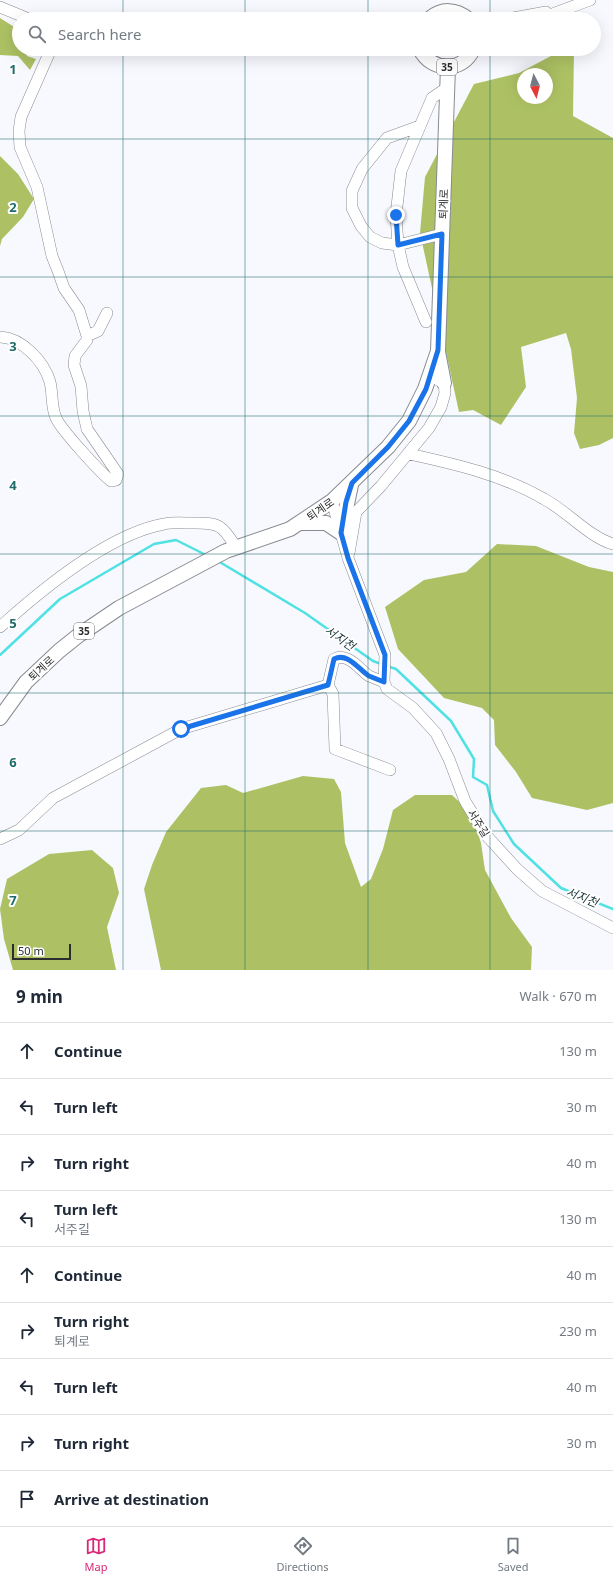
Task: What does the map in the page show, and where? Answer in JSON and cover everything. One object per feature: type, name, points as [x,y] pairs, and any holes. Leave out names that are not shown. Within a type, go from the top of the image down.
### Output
[{"type":"main road","points":[[442,12],[453,5],[460,12]]},
{"type":"main road","name":"35","points":[[425,56],[430,62],[438,66],[448,67],[465,61],[469,56]]},
{"type":"main road","name":"퇴계로","points":[[0,718],[26,682],[79,635],[119,608],[190,570],[231,549],[290,529],[332,502],[388,447],[409,421],[426,389],[438,350],[448,67]]},
{"type":"main road","points":[[438,350],[444,383]]},
{"type":"main road","points":[[299,523],[326,523],[341,533],[346,502],[352,483]]},
{"type":"street","points":[[552,12],[590,0]]},
{"type":"street","points":[[0,7],[12,12]]},
{"type":"street","points":[[0,337],[20,342],[42,365],[48,374],[52,404],[56,419],[86,456],[111,481],[116,480],[118,474],[87,429],[83,411],[81,386],[74,365],[75,356],[86,340],[87,336],[79,310],[64,288],[52,256],[48,229],[37,187],[20,147],[19,131],[21,117],[47,56]]},
{"type":"street","points":[[426,322],[404,267],[398,245],[396,215],[401,171],[432,98],[448,87]]},
{"type":"street","points":[[420,126],[387,138],[362,169],[352,191],[352,208],[361,226],[370,237],[382,243],[398,245],[442,234]]},
{"type":"street","points":[[87,336],[98,331],[107,313]]},
{"type":"street","points":[[348,558],[356,512],[409,454],[429,428],[441,407],[445,393],[444,383],[430,375]]},
{"type":"street","points":[[409,454],[440,460],[493,476],[524,488],[546,499],[594,534],[613,544]]},
{"type":"street","points":[[332,502],[348,558],[385,655],[384,680],[369,675],[346,658],[339,657],[334,659],[328,685],[333,694],[335,748],[390,770]]},
{"type":"street","points":[[0,627],[46,588],[72,569],[120,541],[145,529],[165,524],[204,524],[215,526],[222,528],[231,549]]},
{"type":"street","name":"서주길","points":[[384,680],[387,689],[413,708],[436,733],[449,759],[466,801],[485,834],[517,870],[542,891],[613,928]]},
{"type":"street","points":[[0,839],[19,830],[53,798],[181,729],[328,685]]},
{"type":"green space","points":[[0,18],[12,26],[12,56],[0,55]]},
{"type":"green space","points":[[18,56],[27,56],[36,59],[30,70]]},
{"type":"green space","points":[[551,56],[574,56],[573,116],[613,138],[613,438],[599,445],[580,449],[574,433],[577,398],[571,349],[566,333],[521,347],[526,387],[501,425],[473,410],[459,412],[420,233],[425,177],[474,84],[517,73],[517,104],[553,104],[553,68],[528,68]]},
{"type":"green space","points":[[0,156],[18,174],[34,199],[23,217],[2,239],[0,246]]},
{"type":"green space","points":[[497,544],[536,546],[589,567],[613,572],[613,803],[587,810],[532,798],[516,772],[495,745],[494,720],[482,708],[444,698],[398,649],[385,607],[424,580],[466,572]]},
{"type":"green space","points":[[303,776],[334,779],[341,792],[345,843],[361,887],[371,879],[383,849],[393,810],[415,795],[452,795],[472,814],[481,843],[485,870],[511,918],[532,947],[531,970],[161,970],[144,889],[166,832],[201,788],[226,785],[243,793]]},
{"type":"green space","points":[[92,850],[113,868],[119,893],[107,927],[116,970],[13,970],[4,939],[0,909],[7,879],[49,854]]},
{"type":"waterway","name":"서지천","points":[[0,655],[60,599],[154,544],[176,540],[208,556]]},
{"type":"waterway","name":"서지천","points":[[218,561],[305,613],[373,661],[381,664]]},
{"type":"waterway","name":"서지천","points":[[387,666],[396,669],[451,721],[474,759],[473,777],[487,785],[493,811],[514,844],[561,888],[613,909]]},
{"type":"route","points":[[181,729],[328,685],[334,659],[339,657],[346,658],[369,675],[384,682],[385,655],[348,558],[341,533],[346,502],[352,483],[388,447],[409,421],[426,389],[438,350],[442,234],[398,245],[396,215]]}]
